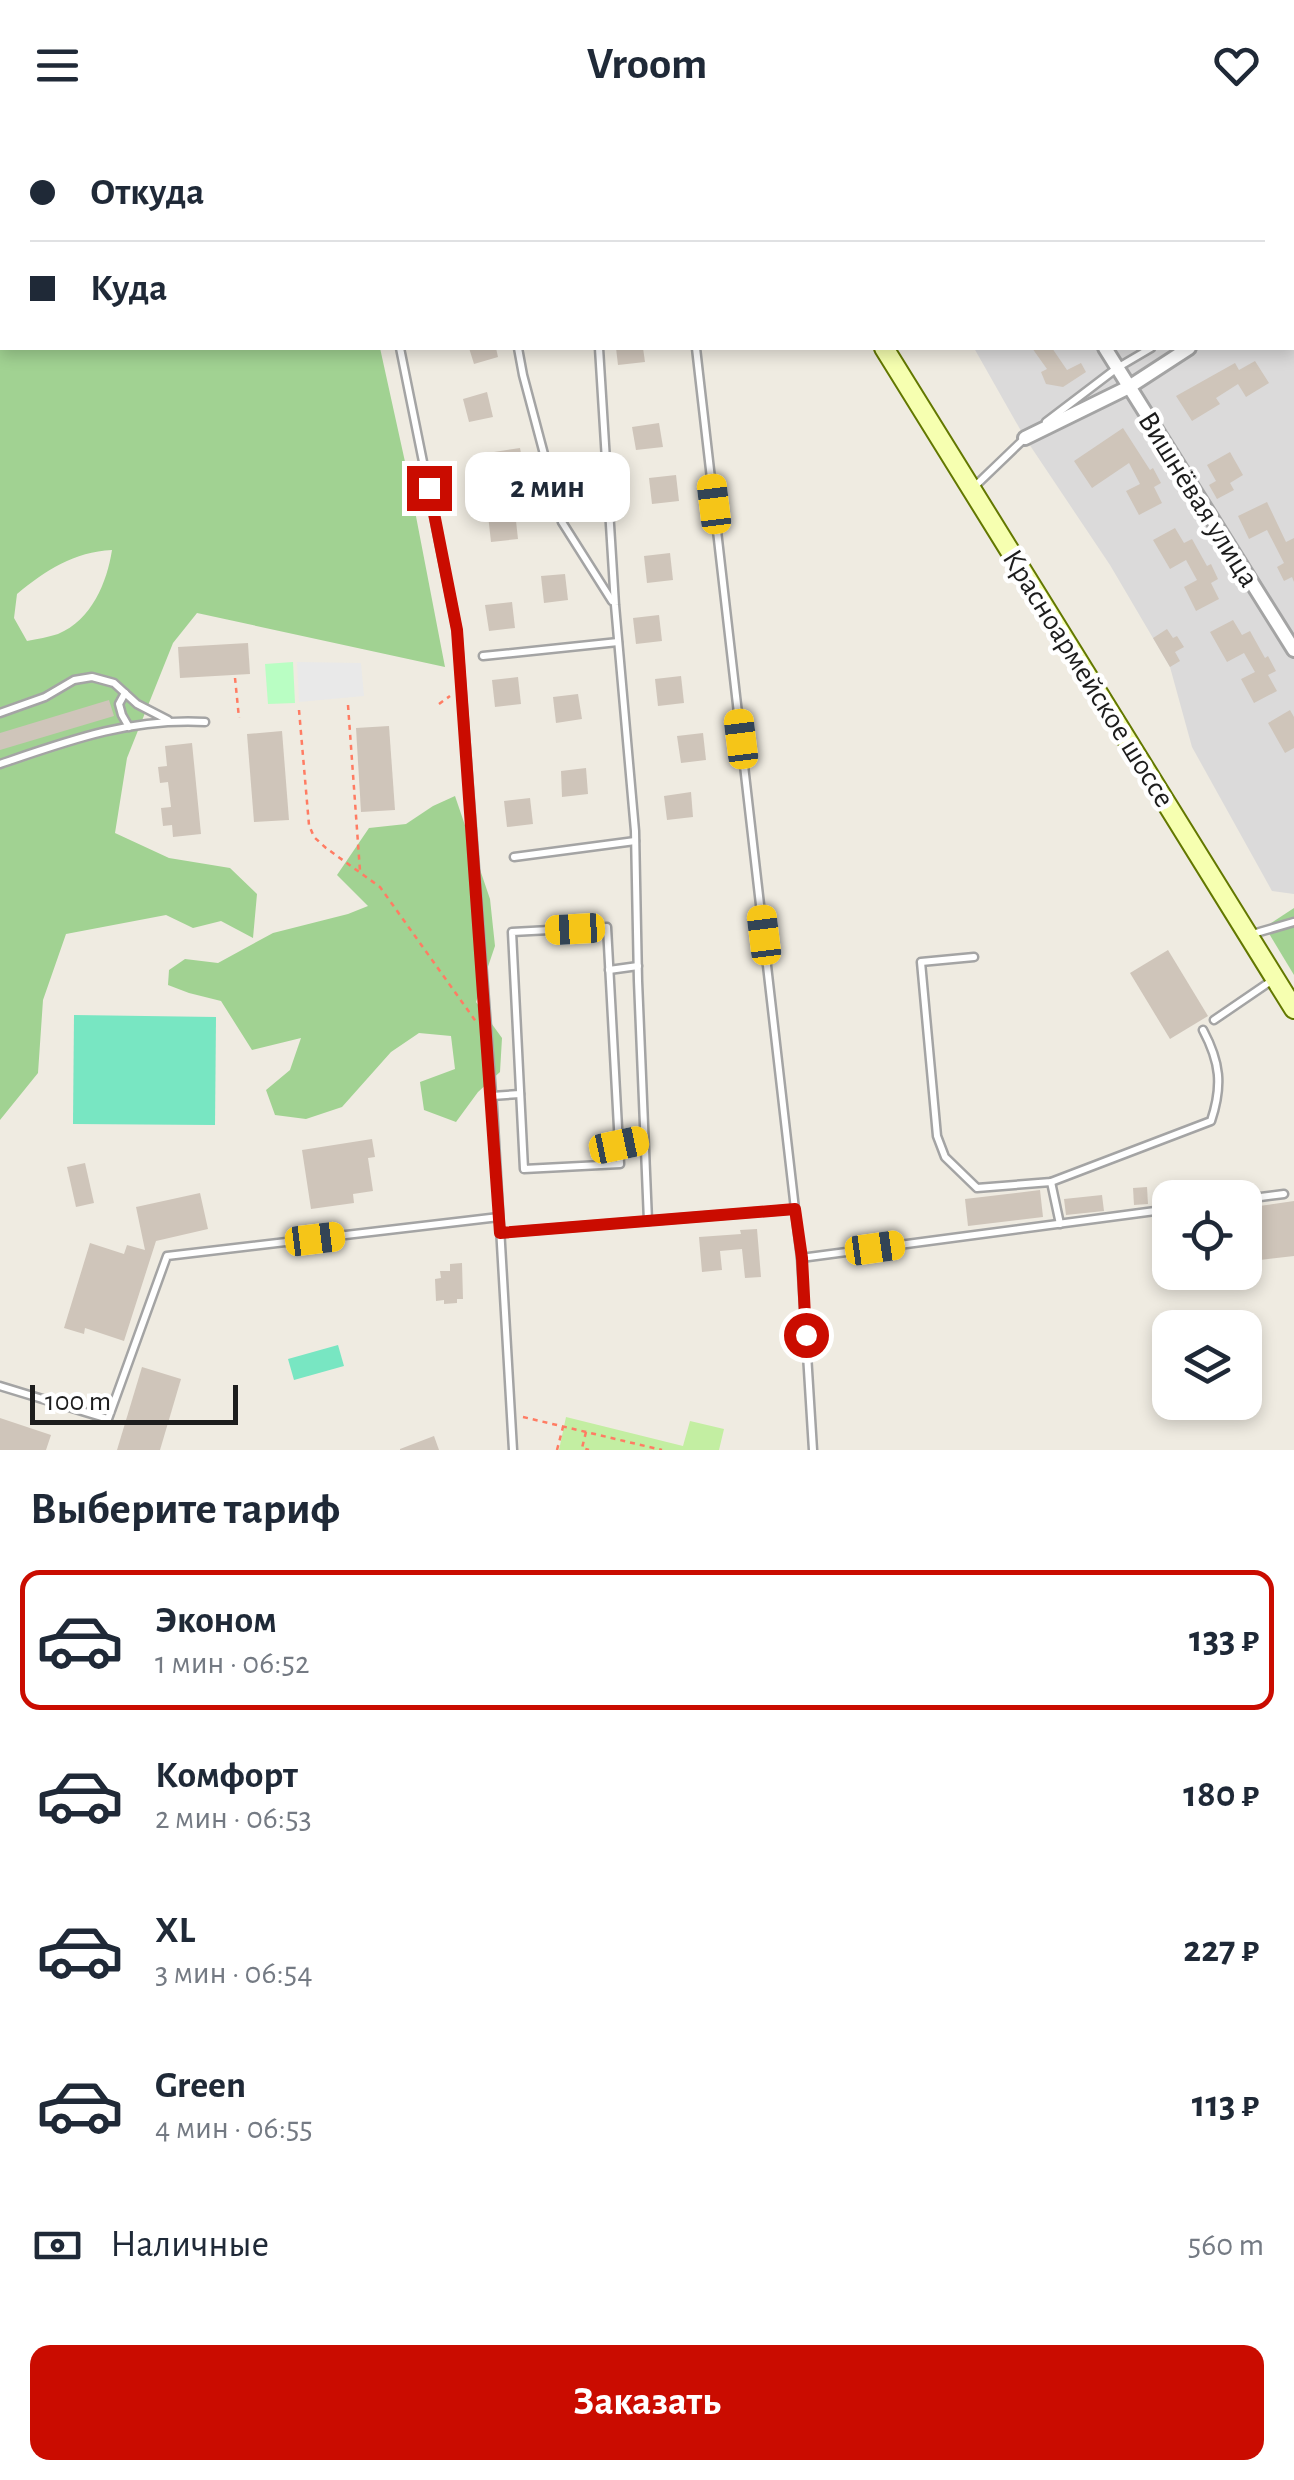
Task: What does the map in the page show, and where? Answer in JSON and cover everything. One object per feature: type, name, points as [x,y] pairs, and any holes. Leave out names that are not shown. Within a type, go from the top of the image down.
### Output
[{"type":"main road","name":"Красноармейское шоссе","points":[[885,350],[1294,1009]]},
{"type":"street","name":"Вишнёвая улица","points":[[1106,350],[1294,650]]},
{"type":"street","points":[[1025,438],[1129,387],[1187,350]]},
{"type":"lane","points":[[400,350],[457,630],[492,1096],[513,1450]]},
{"type":"lane","points":[[518,350],[562,522],[615,606]]},
{"type":"lane","points":[[600,350],[615,606],[635,842],[648,1221]]},
{"type":"lane","points":[[696,350],[802,1258],[812,1450]]},
{"type":"lane","points":[[972,489],[1025,438],[1147,350]]},
{"type":"lane","points":[[483,656],[618,642]]},
{"type":"lane","points":[[0,712],[44,697],[74,680],[92,677],[114,683],[137,704],[169,720]]},
{"type":"lane","points":[[125,693],[119,704],[129,727]]},
{"type":"lane","points":[[0,764],[89,735],[169,720],[205,722]]},
{"type":"lane","points":[[514,857],[635,842]]},
{"type":"lane","points":[[1248,935],[1294,922]]},
{"type":"lane","points":[[607,927],[620,1164],[524,1169],[520,1094],[512,932],[607,927]]},
{"type":"lane","points":[[974,957],[921,962],[938,1136],[946,1157],[976,1188],[1051,1182],[1211,1121],[1219,1074],[1214,1050],[1203,1030]]},
{"type":"lane","points":[[610,970],[638,966]]},
{"type":"lane","points":[[1214,1020],[1276,979]]},
{"type":"lane","points":[[492,1096],[520,1094]]},
{"type":"lane","points":[[619,1145],[644,1140]]},
{"type":"lane","points":[[1051,1182],[1060,1224]]},
{"type":"lane","points":[[1262,1197],[1284,1194]]},
{"type":"lane","points":[[500,1233],[795,1209]]},
{"type":"lane","points":[[802,1258],[1152,1212]]},
{"type":"lane","points":[[0,1386],[108,1419],[167,1256],[499,1217]]},
{"type":"path","points":[[236,678],[239,718]]},
{"type":"path","points":[[348,705],[360,873]]},
{"type":"path","points":[[299,710],[308,825],[314,837],[380,887],[488,1044]]},
{"type":"path","points":[[511,1415],[662,1450]]},
{"type":"path","points":[[557,1450],[563,1426]]},
{"type":"path","points":[[586,1431],[582,1449],[589,1450]]},
{"type":"shaded area","points":[[975,350],[1294,350],[1294,894],[1272,891],[1192,747],[1170,667],[1110,565],[1025,438]]},
{"type":"shaded area","points":[[297,662],[361,663],[364,696],[299,702]]},
{"type":"green space","points":[[0,350],[380,350],[445,667],[197,613],[173,643],[127,758],[115,833],[169,858],[230,868],[257,894],[253,938],[221,921],[193,928],[166,915],[66,934],[43,1000],[38,1073],[0,1120]],"holes":[[[112,550],[102,587],[89,610],[58,634],[27,641],[14,618],[17,594],[50,570],[73,558]]]},
{"type":"green space","points":[[293,662],[295,703],[268,704],[265,664]]},
{"type":"green space","points":[[455,796],[490,899],[495,946],[476,1002],[502,1038],[500,1072],[478,1092],[456,1122],[424,1110],[420,1082],[455,1069],[451,1036],[419,1033],[391,1052],[342,1107],[306,1119],[275,1115],[266,1090],[290,1070],[301,1038],[252,1050],[221,1001],[168,985],[169,970],[185,959],[218,963],[273,933],[368,906],[337,875],[369,828],[406,824]]},
{"type":"green space","points":[[1294,908],[1294,975],[1265,927]]},
{"type":"green space","points":[[74,1015],[216,1017],[215,1125],[73,1124]]},
{"type":"green space","points":[[338,1345],[344,1366],[294,1380],[288,1359]]},
{"type":"green space","points":[[566,1417],[683,1446],[690,1421],[724,1429],[719,1450],[559,1450]]},
{"type":"building","points":[[470,350],[496,350],[498,357],[474,364]]},
{"type":"building","points":[[616,350],[643,350],[645,362],[618,365]]},
{"type":"building","points":[[1033,350],[1053,350],[1067,370],[1081,363],[1086,372],[1063,387],[1046,384],[1041,372],[1047,369]]},
{"type":"building","points":[[1255,361],[1269,383],[1246,397],[1238,384],[1216,398],[1220,404],[1192,421],[1176,396],[1235,363],[1239,370]]},
{"type":"building","points":[[487,392],[493,417],[469,422],[463,399]]},
{"type":"building","points":[[659,423],[663,447],[636,450],[632,427]]},
{"type":"building","points":[[1123,428],[1161,483],[1154,487],[1162,503],[1139,515],[1126,491],[1140,484],[1129,463],[1092,488],[1074,461]]},
{"type":"building","points":[[520,448],[525,475],[499,477],[494,452]]},
{"type":"building","points":[[1230,452],[1243,475],[1230,483],[1234,490],[1217,499],[1209,485],[1216,481],[1207,465]]},
{"type":"building","points":[[676,475],[679,501],[652,504],[649,478]]},
{"type":"building","points":[[1267,502],[1286,542],[1294,538],[1294,582],[1292,577],[1284,581],[1277,567],[1284,563],[1267,530],[1249,539],[1238,516]]},
{"type":"building","points":[[515,512],[518,539],[491,542],[488,515]]},
{"type":"building","points":[[1175,528],[1184,543],[1192,539],[1218,579],[1211,583],[1219,599],[1196,611],[1184,587],[1197,580],[1186,560],[1170,569],[1153,540]]},
{"type":"building","points":[[670,553],[673,580],[647,583],[644,556]]},
{"type":"building","points":[[565,574],[568,600],[544,603],[541,576]]},
{"type":"building","points":[[512,602],[515,628],[489,631],[485,605]]},
{"type":"building","points":[[659,615],[662,641],[636,644],[633,618]]},
{"type":"building","points":[[1233,620],[1242,635],[1250,631],[1276,671],[1268,675],[1277,691],[1254,703],[1241,679],[1255,672],[1244,653],[1227,662],[1210,632]]},
{"type":"building","points":[[1167,629],[1184,647],[1175,652],[1180,661],[1170,667],[1153,638]]},
{"type":"building","points":[[248,643],[250,674],[180,678],[178,647]]},
{"type":"building","points":[[681,676],[684,703],[658,706],[655,679]]},
{"type":"building","points":[[518,677],[521,704],[495,707],[492,680]]},
{"type":"building","points":[[578,694],[582,719],[556,723],[553,697]]},
{"type":"building","points":[[109,700],[114,716],[0,750],[0,733]]},
{"type":"building","points":[[1290,710],[1294,717],[1294,748],[1285,753],[1268,723]]},
{"type":"building","points":[[389,726],[395,810],[361,812],[356,728]]},
{"type":"building","points":[[282,731],[289,820],[254,822],[247,734]]},
{"type":"building","points":[[703,733],[706,760],[681,763],[677,736]]},
{"type":"building","points":[[192,743],[201,834],[173,837],[172,825],[163,826],[161,808],[171,807],[168,782],[160,783],[158,767],[167,766],[165,746]]},
{"type":"building","points":[[586,768],[588,794],[562,797],[561,771]]},
{"type":"building","points":[[691,792],[693,817],[667,820],[664,796]]},
{"type":"building","points":[[530,798],[533,824],[507,827],[504,801]]},
{"type":"building","points":[[1168,950],[1208,1016],[1170,1039],[1130,973]]},
{"type":"building","points":[[372,1139],[375,1157],[368,1158],[373,1191],[353,1194],[354,1203],[311,1209],[302,1150]]},
{"type":"building","points":[[85,1163],[94,1203],[76,1207],[67,1167]]},
{"type":"building","points":[[1147,1187],[1148,1204],[1134,1205],[1133,1188]]},
{"type":"building","points":[[1040,1190],[1043,1217],[968,1226],[965,1199]]},
{"type":"building","points":[[200,1193],[208,1229],[156,1241],[124,1341],[85,1328],[84,1334],[64,1328],[90,1243],[124,1254],[127,1245],[145,1250],[136,1207]]},
{"type":"building","points":[[1102,1195],[1104,1211],[1066,1215],[1064,1199]]},
{"type":"building","points":[[1294,1201],[1294,1256],[1262,1260],[1262,1206]]},
{"type":"building","points":[[757,1229],[761,1277],[745,1278],[742,1249],[720,1251],[722,1270],[702,1272],[699,1237]]},
{"type":"building","points":[[462,1263],[463,1299],[444,1304],[444,1300],[436,1301],[435,1279],[441,1278],[440,1271],[450,1271],[450,1264]]},
{"type":"building","points":[[142,1367],[181,1379],[160,1450],[117,1450]]},
{"type":"building","points":[[0,1418],[51,1435],[46,1450],[0,1450]]},
{"type":"building","points":[[434,1436],[439,1450],[400,1450],[400,1449]]},
{"type":"route","points":[[429,488],[457,630],[500,1233],[795,1209],[806,1335]]}]
